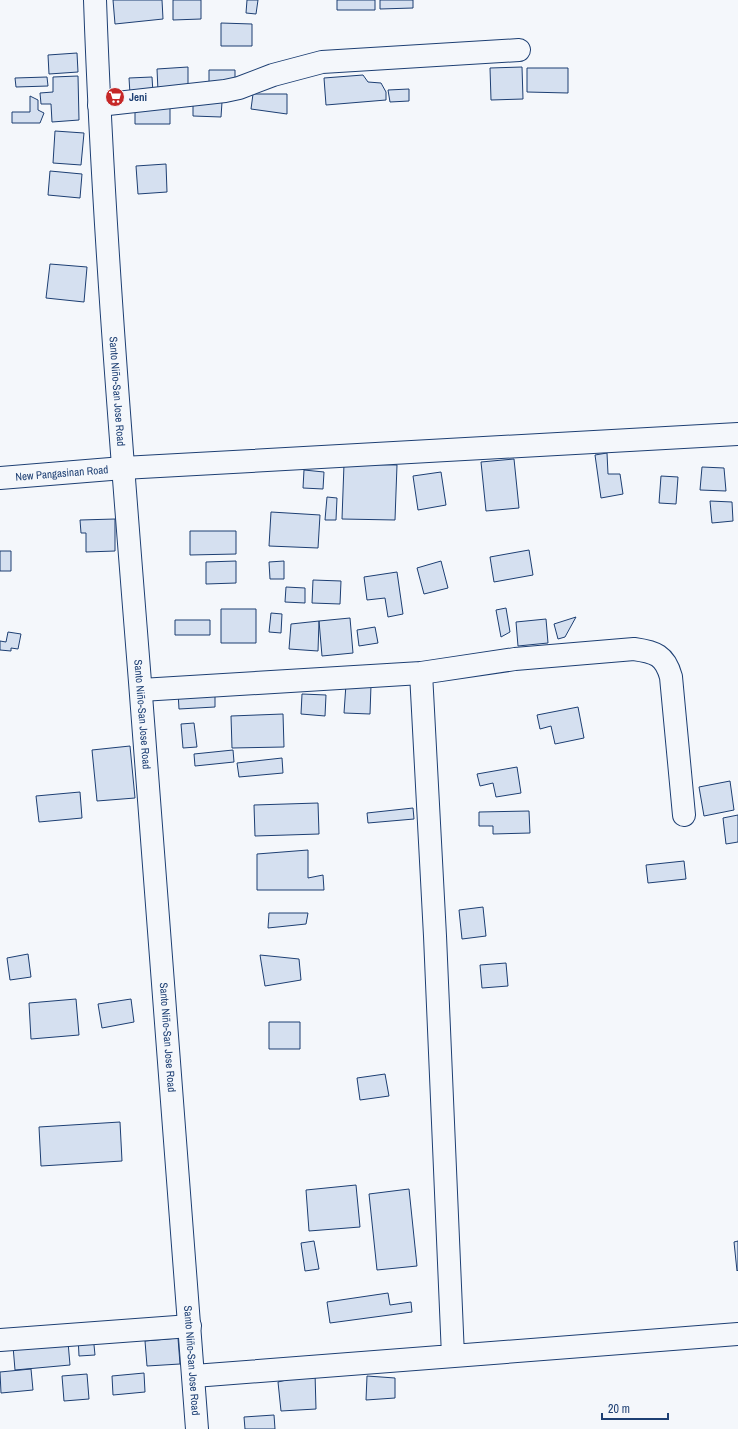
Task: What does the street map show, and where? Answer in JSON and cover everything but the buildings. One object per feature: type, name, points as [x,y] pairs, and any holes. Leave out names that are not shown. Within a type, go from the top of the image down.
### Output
[{"type":"street","name":"Santo Niño-San Jose Road","points":[[95,0],[99,105],[123,468],[180,1174],[197,1429]]},
{"type":"street","points":[[99,105],[225,91],[239,88],[288,70],[322,62],[519,50]]},
{"type":"street","name":"New Pangasinan Road","points":[[0,478],[123,468],[738,434]]},
{"type":"street","points":[[141,690],[421,673],[515,658],[634,649],[651,652],[666,662],[671,677],[684,815]]},
{"type":"street","points":[[421,673],[435,936],[453,1356]]},
{"type":"street","points":[[0,1340],[190,1326]]},
{"type":"street","points":[[194,1376],[738,1334]]},
{"type":"place","name":"Jeni","points":[[115,97]]}]
